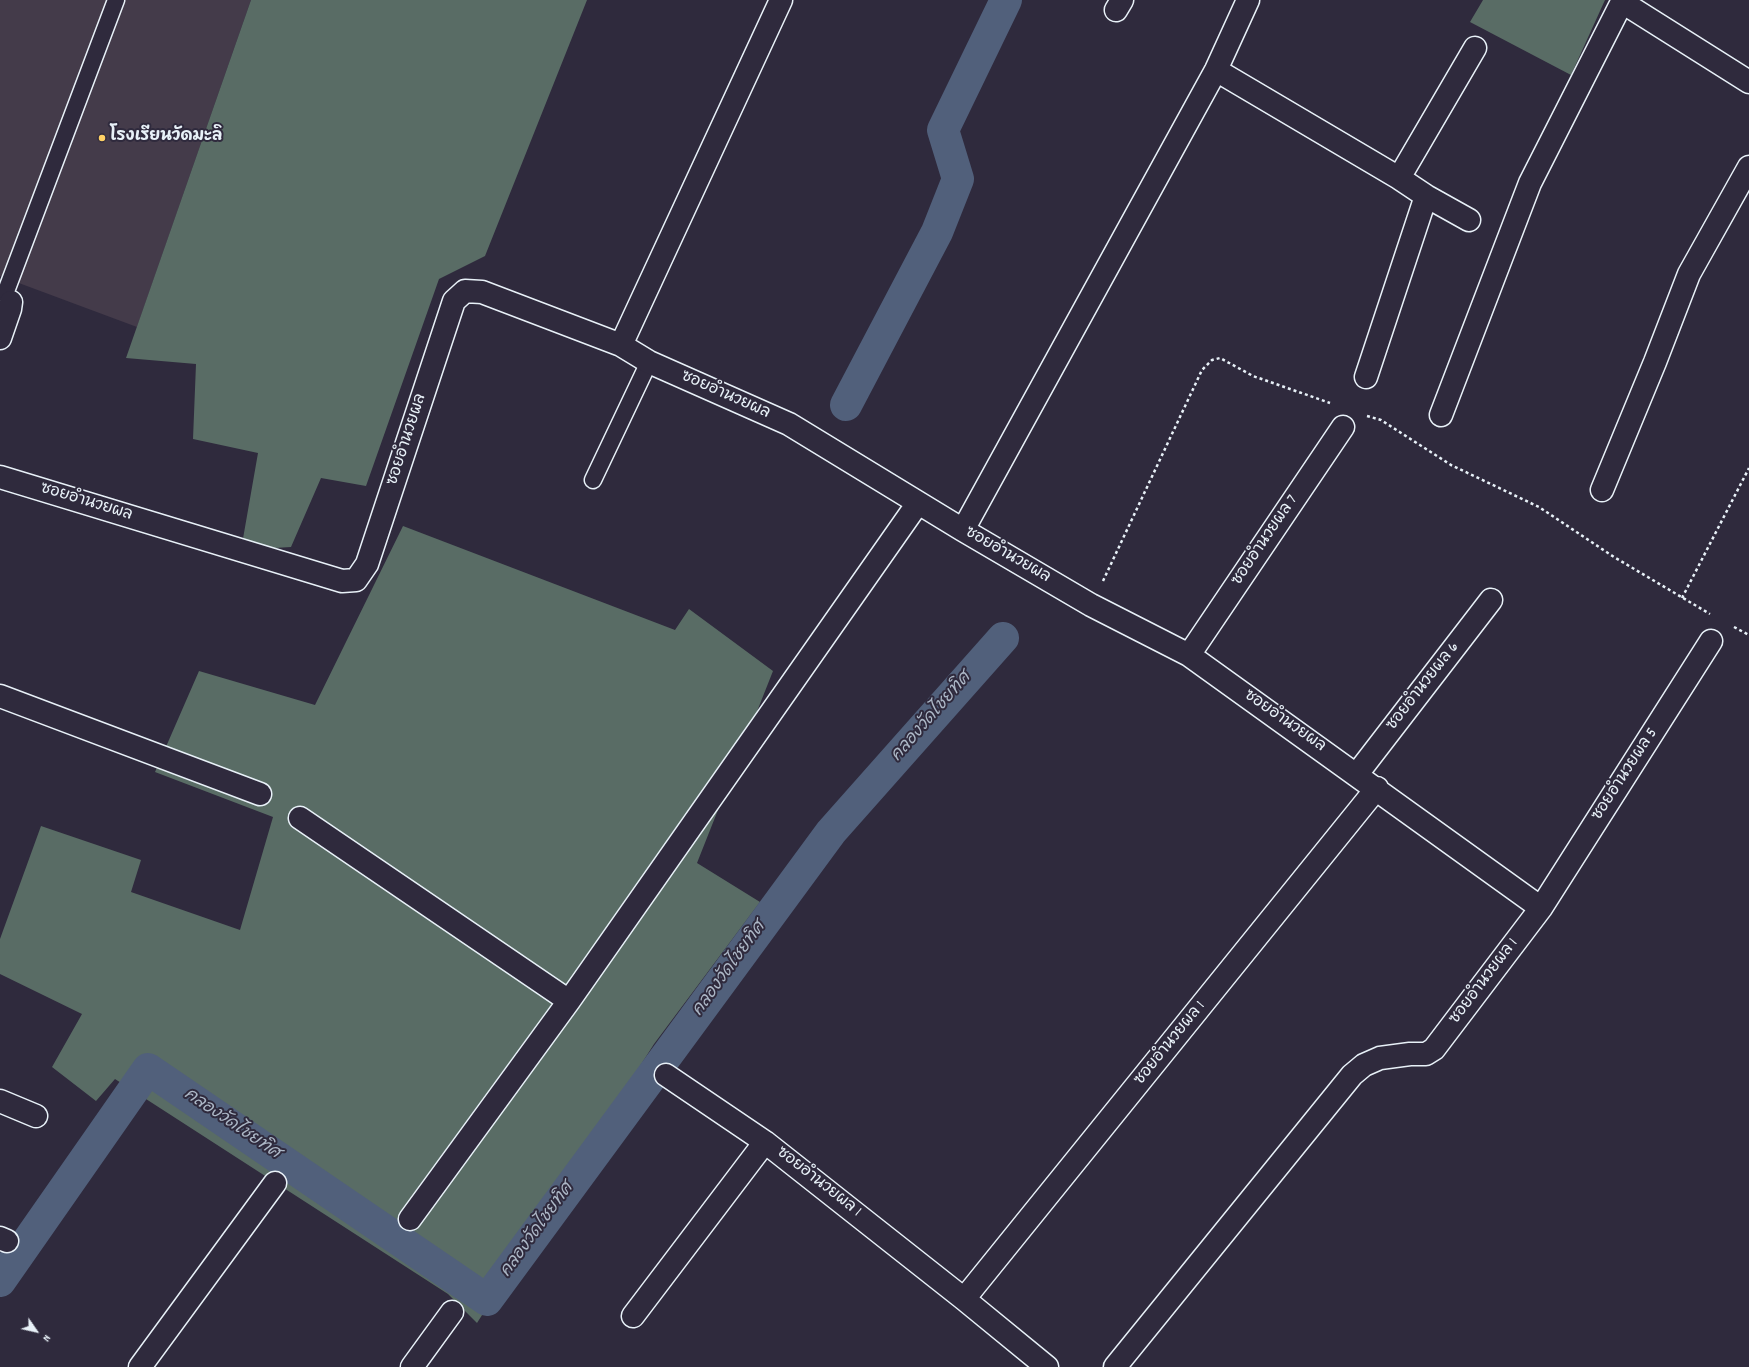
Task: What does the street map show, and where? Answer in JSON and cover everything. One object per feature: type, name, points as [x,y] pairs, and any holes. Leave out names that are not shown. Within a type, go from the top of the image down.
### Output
[{"type":"street","points":[[621,345],[781,0]]},
{"type":"street","points":[[963,530],[1216,70],[1248,0]]},
{"type":"street","points":[[1441,415],[1530,183],[1622,1],[1749,82]]},
{"type":"street","points":[[1399,178],[1475,48]]},
{"type":"street","points":[[1216,70],[1399,178],[1426,196],[1469,220]]},
{"type":"street","points":[[1602,490],[1655,362],[1689,274],[1749,167]]},
{"type":"street","points":[[1366,377],[1426,196]]},
{"type":"street","name":"ซอยอำนวยผล","points":[[0,477],[342,581],[356,580],[367,564],[454,301],[465,291],[482,292],[621,345],[649,362],[789,424],[963,530],[1091,605],[1189,655],[1377,788],[1541,908]]},
{"type":"street","points":[[0,338],[10,309],[5,296]]},
{"type":"street","name":"ซอยอำนวยผล 7","points":[[1189,655],[1343,427]]},
{"type":"street","points":[[410,1219],[569,1001],[918,503]]},
{"type":"street","name":"ซอยอำนวยผล 6","points":[[1357,774],[1491,600]]},
{"type":"street","name":"ซอยอำนวยผล 5","points":[[1541,908],[1711,641]]},
{"type":"street","points":[[0,696],[260,794]]},
{"type":"street","name":"ซอยอำนวยผล 1","points":[[964,1299],[1377,788]]},
{"type":"street","points":[[300,818],[569,1001]]},
{"type":"street","name":"ซอยอำนวยผล 1","points":[[1115,1367],[1352,1075],[1364,1065],[1380,1058],[1410,1054],[1426,1054],[1434,1049],[1541,908]]},
{"type":"street","name":"ซอยอำนวยผล 1","points":[[666,1075],[765,1142],[964,1299],[1033,1363]]},
{"type":"street","points":[[0,1101],[36,1116]]},
{"type":"street","points":[[633,1316],[765,1142]]},
{"type":"street","points":[[140,1367],[275,1183]]},
{"type":"street","points":[[412,1367],[452,1312]]},
{"type":"lane","points":[[5,296],[116,0]]},
{"type":"lane","points":[[593,480],[649,362]]},
{"type":"path","points":[[1091,605],[1202,370],[1212,360],[1220,358],[1253,376],[1336,405]]},
{"type":"path","points":[[1366,415],[1381,420],[1451,465],[1539,507],[1614,557],[1716,617]]},
{"type":"path","points":[[1682,598],[1749,468]]},
{"type":"path","points":[[1730,625],[1749,635]]},
{"type":"shaded area","name":"โรงเรียนวัดมะลิ","points":[[0,0],[251,0],[137,327],[0,276]]},
{"type":"green space","points":[[251,0],[587,0],[485,256],[439,279],[366,486],[321,478],[291,547],[241,550],[258,453],[193,439],[196,364],[126,358]]},
{"type":"green space","points":[[1483,0],[1605,0],[1571,75],[1470,22]]},
{"type":"green space","points":[[403,526],[675,630],[689,609],[773,671],[697,863],[760,902],[654,1044],[477,1323],[448,1294],[115,1079],[96,1101],[52,1067],[82,1014],[0,974],[0,939],[41,826],[141,860],[131,892],[240,930],[273,817],[155,772],[199,671],[315,705]]},
{"type":"waterway","points":[[846,405],[937,232],[958,179],[943,130],[1006,0]]},
{"type":"waterway","name":"คลองวัดไชยทิศ","points":[[0,1281],[148,1069],[487,1300],[831,832],[1003,638]]},
{"type":"place","name":"โรงเรียนวัดมะลิ","points":[[102,138]]}]
